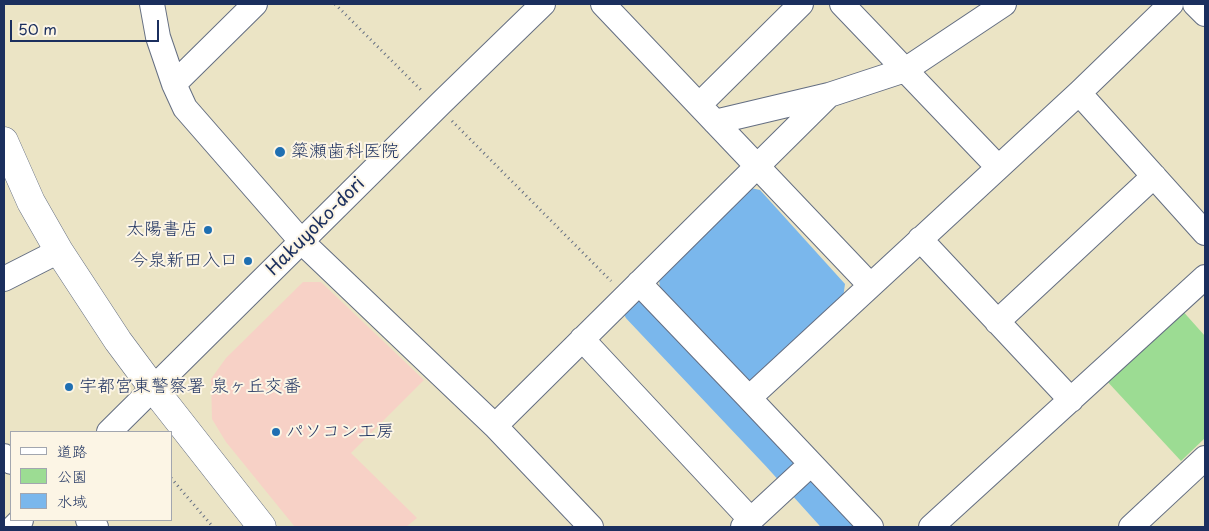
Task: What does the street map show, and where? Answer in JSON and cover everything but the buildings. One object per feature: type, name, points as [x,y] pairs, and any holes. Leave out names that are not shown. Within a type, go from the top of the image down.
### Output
[{"type":"highway","points":[[4,141],[32,202],[59,251],[118,341],[262,527]]},
{"type":"street","points":[[152,4],[158,38],[184,108],[302,242],[495,426],[592,527]]},
{"type":"street","points":[[174,84],[255,4]]},
{"type":"street","name":"Hakuyoko-dori","points":[[110,431],[543,4]]},
{"type":"street","points":[[603,4],[870,285]]},
{"type":"street","points":[[699,105],[801,4]]},
{"type":"street","points":[[842,4],[998,167]]},
{"type":"street","points":[[715,122],[829,95],[905,70],[1004,4]]},
{"type":"street","points":[[749,398],[1079,93],[1171,4]]},
{"type":"street","points":[[1195,4],[1205,14]]},
{"type":"street","points":[[1079,93],[1205,233]]},
{"type":"street","points":[[495,426],[829,95]]},
{"type":"street","points":[[997,322],[1154,176]]},
{"type":"street","points":[[920,239],[1071,400]]},
{"type":"street","points":[[4,280],[59,251]]},
{"type":"street","points":[[931,527],[1205,277]]},
{"type":"street","points":[[632,290],[749,398],[871,527]]},
{"type":"street","points":[[582,339],[747,523],[811,464]]},
{"type":"street","points":[[1131,527],[1205,458]]},
{"type":"path","points":[[335,4],[437,107],[632,290]]},
{"type":"path","points":[[172,479],[213,527]]},
{"type":"shaded area","points":[[303,282],[321,282],[424,380],[351,453],[417,518],[406,527],[295,527],[226,442],[212,419],[211,379],[226,358]]},
{"type":"green space","points":[[1180,308],[1205,336],[1205,438],[1181,461],[1105,379]]},
{"type":"water","points":[[746,187],[760,190],[845,284],[843,298],[758,380],[741,381],[660,293],[659,276]]},
{"type":"water","points":[[640,309],[779,456],[775,459],[636,312]]},
{"type":"waterway","points":[[641,308],[780,455],[845,527]]},
{"type":"place","name":"簗瀬歯科医院","points":[[280,152]]},
{"type":"place","name":"太陽書店","points":[[208,230]]},
{"type":"place","name":"今泉新田入口","points":[[248,261]]},
{"type":"place","name":"宇都宮東警察署 泉ヶ丘交番","points":[[69,387]]},
{"type":"place","name":"パソコン工房","points":[[276,432]]}]
